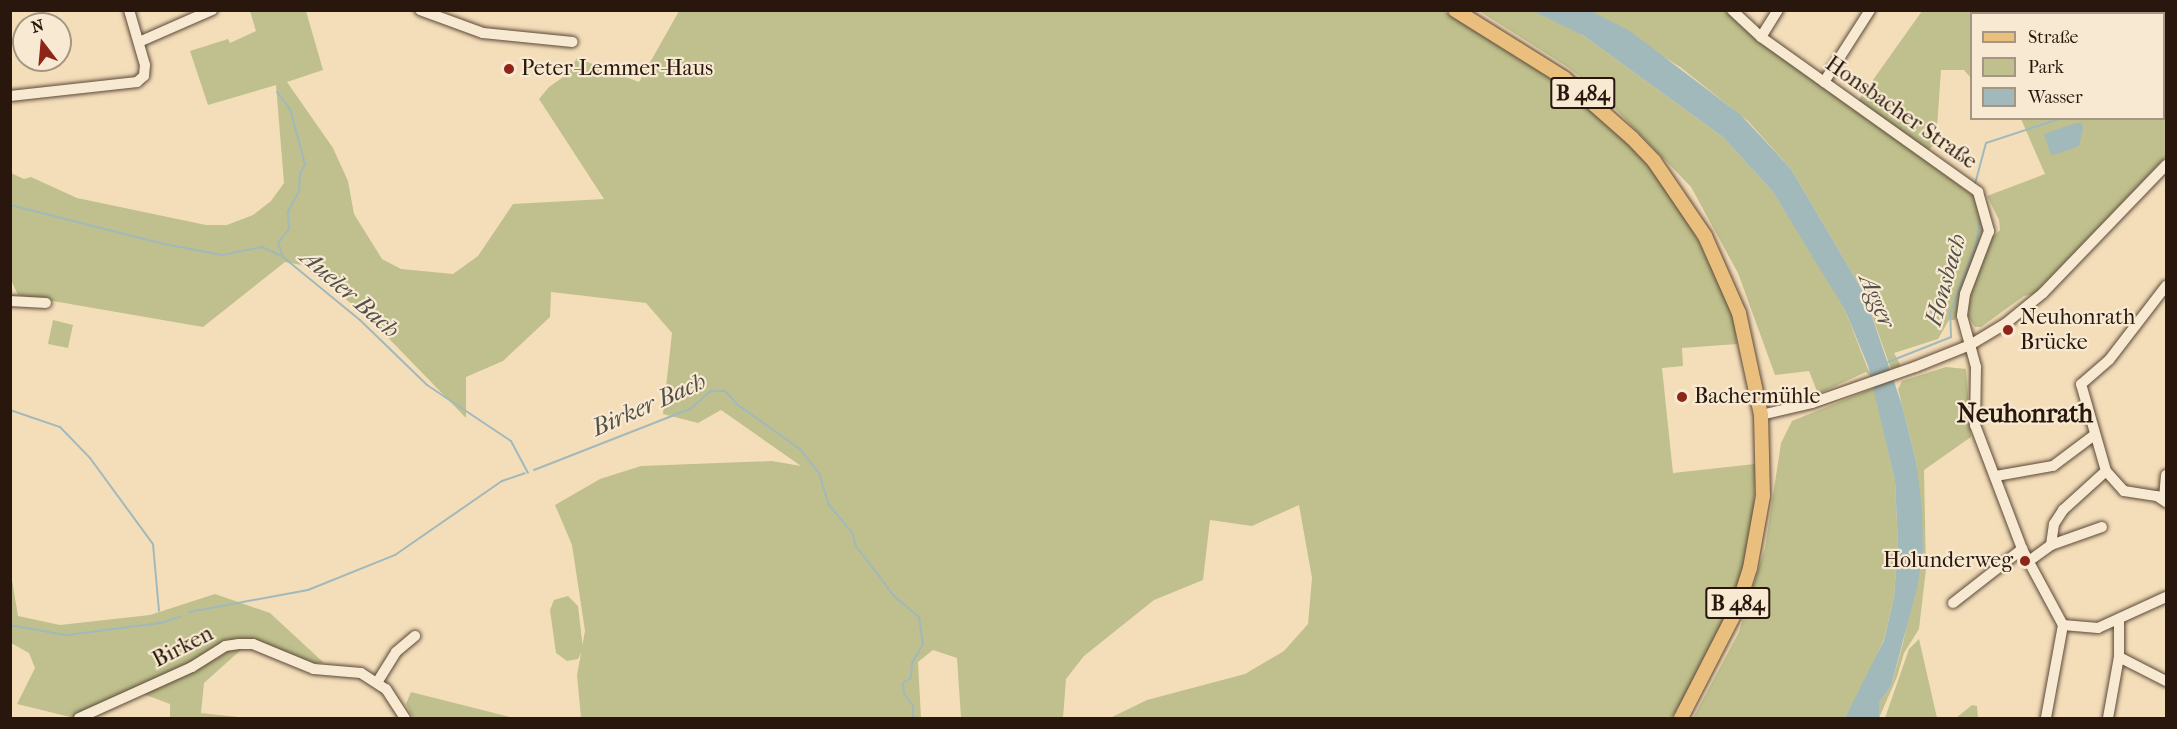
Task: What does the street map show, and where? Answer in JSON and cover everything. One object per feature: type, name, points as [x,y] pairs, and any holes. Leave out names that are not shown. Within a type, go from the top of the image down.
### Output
[{"type":"main road","name":"B 484","points":[[1455,10],[1564,78],[1609,115],[1654,161],[1686,205],[1723,272],[1751,357],[1761,415],[1765,476],[1750,568],[1725,637],[1681,718]]},
{"type":"street","points":[[10,96],[137,82],[144,76],[145,65],[129,10]]},
{"type":"street","points":[[139,42],[212,10]]},
{"type":"street","points":[[420,10],[483,33],[573,42]]},
{"type":"street","name":"Honsbacher Straße","points":[[1732,10],[1761,37],[1978,192],[1989,231],[1963,305],[1976,367],[1975,425],[2022,549],[2063,625]]},
{"type":"street","points":[[1761,37],[1778,10]]},
{"type":"street","points":[[1824,82],[1870,10]]},
{"type":"street","points":[[1761,415],[1855,388],[1970,345],[2039,297],[2166,165]]},
{"type":"street","points":[[2166,286],[2109,360],[2080,384],[2093,436],[2106,471],[2124,491],[2165,500],[2166,475]]},
{"type":"street","points":[[10,301],[46,303]]},
{"type":"street","points":[[1996,476],[2054,466],[2093,436]]},
{"type":"street","points":[[2051,545],[2054,524],[2063,510],[2106,471]]},
{"type":"street","points":[[2029,561],[2051,545],[2102,527]]},
{"type":"street","points":[[1953,603],[2022,549]]},
{"type":"street","points":[[2046,718],[2063,625],[2098,628],[2166,597]]},
{"type":"street","points":[[2108,718],[2119,657],[2119,620]]},
{"type":"street","points":[[405,718],[378,681],[396,652],[415,636]]},
{"type":"street","name":"Birken","points":[[79,718],[192,668],[232,645],[253,644],[301,666],[347,669],[378,681]]},
{"type":"street","points":[[2119,657],[2166,681]]},
{"type":"green space","points":[[250,11],[306,11],[323,70],[287,82],[333,148],[348,181],[354,214],[382,259],[401,269],[453,274],[478,256],[513,204],[604,199],[539,99],[549,87],[566,75],[577,58],[639,82],[679,11],[1443,11],[1564,84],[1633,146],[1685,214],[1725,295],[1734,319],[1737,344],[1682,348],[1683,366],[1662,368],[1673,473],[1755,464],[1754,517],[1743,573],[1722,627],[1702,670],[1671,718],[1110,718],[1147,700],[1245,674],[1284,651],[1308,624],[1312,578],[1299,505],[1252,526],[1210,520],[1203,580],[1154,600],[1084,656],[1066,679],[1063,718],[961,718],[957,658],[933,650],[918,662],[921,718],[581,718],[577,675],[585,631],[572,545],[555,505],[600,479],[641,466],[772,461],[801,466],[721,410],[698,423],[663,414],[672,333],[646,303],[551,292],[550,317],[503,361],[466,377],[466,418],[366,315],[302,265],[285,262],[203,327],[18,295],[11,280],[11,173],[24,179],[31,177],[77,198],[206,225],[227,225],[253,215],[271,201],[284,183],[276,85],[208,105],[190,51],[228,39],[230,43],[256,31]]},
{"type":"green space","points":[[1479,11],[1533,11],[1551,18],[1584,36],[1723,137],[1773,192],[1823,271],[1845,310],[1871,377],[1866,372],[1818,394],[1809,371],[1775,375],[1738,273],[1691,187],[1601,94],[1569,68]]},
{"type":"green space","points":[[1591,11],[1727,11],[1971,194],[1977,195],[1985,218],[1980,244],[1955,320],[1949,320],[1938,339],[1894,353],[1901,366],[1891,369],[1864,293],[1791,169],[1748,121],[1680,67]]},
{"type":"green space","points":[[1922,11],[2166,11],[2166,157],[2034,294],[2024,296],[1981,327],[1975,327],[1968,316],[1969,298],[1990,240],[2000,230],[1999,220],[1987,196],[2045,174],[2021,120],[2165,120],[2165,12],[1970,12],[1970,77],[1964,70],[1941,70],[1936,142],[1929,150],[1858,101]]},
{"type":"green space","points":[[53,320],[73,325],[68,348],[48,344]]},
{"type":"green space","points":[[1946,367],[1966,369],[1971,437],[1924,470],[1926,569],[1919,629],[1904,653],[1897,677],[1879,718],[1879,703],[1891,686],[1903,643],[1923,551],[1916,461],[1898,389],[1902,381]]},
{"type":"green space","points":[[1874,388],[1895,481],[1898,545],[1894,597],[1884,639],[1856,701],[1845,718],[1693,718],[1739,632],[1765,548],[1781,443],[1792,421]]},
{"type":"green space","points":[[10,568],[18,616],[60,625],[150,615],[215,594],[270,613],[324,663],[304,663],[253,639],[204,683],[201,713],[248,718],[170,718],[170,704],[138,692],[74,718],[17,704],[35,668],[29,653],[11,643]]},
{"type":"green space","points":[[568,596],[578,606],[583,649],[578,659],[567,661],[556,653],[550,610],[554,600]]},
{"type":"green space","points":[[1919,639],[1937,718],[1885,718],[1909,649]]},
{"type":"green space","points":[[411,692],[514,718],[413,718],[406,704]]},
{"type":"green space","points":[[1972,705],[1977,706],[1978,718],[1956,718]]},
{"type":"water","points":[[1533,11],[1591,11],[1630,31],[1741,115],[1791,169],[1864,293],[1902,405],[1916,461],[1922,509],[1923,551],[1917,588],[1891,686],[1879,703],[1879,718],[1845,718],[1884,640],[1894,597],[1898,545],[1895,481],[1868,366],[1845,310],[1773,192],[1723,137],[1584,36]]},
{"type":"water","points":[[2082,123],[2083,129],[2079,146],[2054,155],[2050,153],[2044,134]]},
{"type":"waterway","name":"Aueler Bach","points":[[277,92],[290,109],[305,164],[300,174],[299,191],[288,212],[289,229],[278,243],[283,257],[360,320],[427,385],[511,441],[528,473]]},
{"type":"waterway","name":"Honsbach","points":[[1975,184],[1986,143],[2056,120]]},
{"type":"waterway","points":[[10,205],[164,244],[222,255],[262,247],[281,256]]},
{"type":"waterway","name":"Honsbach","points":[[1888,362],[1951,337],[1950,313],[1976,246],[1980,216]]},
{"type":"waterway","name":"Birker Bach","points":[[534,470],[690,409],[711,391],[725,391],[738,405],[800,449],[819,473],[829,505],[852,532],[856,546],[894,596],[919,617],[923,644],[912,663],[911,678],[903,683],[904,694],[913,706],[913,718]]},
{"type":"waterway","points":[[10,410],[60,427],[90,458],[153,544],[159,611]]},
{"type":"waterway","name":"Aueler Bach","points":[[189,612],[308,590],[395,555],[502,481],[525,473]]},
{"type":"waterway","points":[[67,635],[160,623],[180,617]]},
{"type":"waterway","points":[[10,625],[65,635]]},
{"type":"place","name":"Peter-Lemmer-Haus","points":[[509,69]]},
{"type":"place","name":"Neuhonrath Brücke","points":[[2008,330]]},
{"type":"place","name":"Bachermühle","points":[[1682,397]]},
{"type":"place","name":"Holunderweg","points":[[2025,561]]},
{"type":"district","name":"Neuhonrath","points":[[2025,414]]},
{"type":"water label","name":"Agger","points":[[1877,301]]}]
